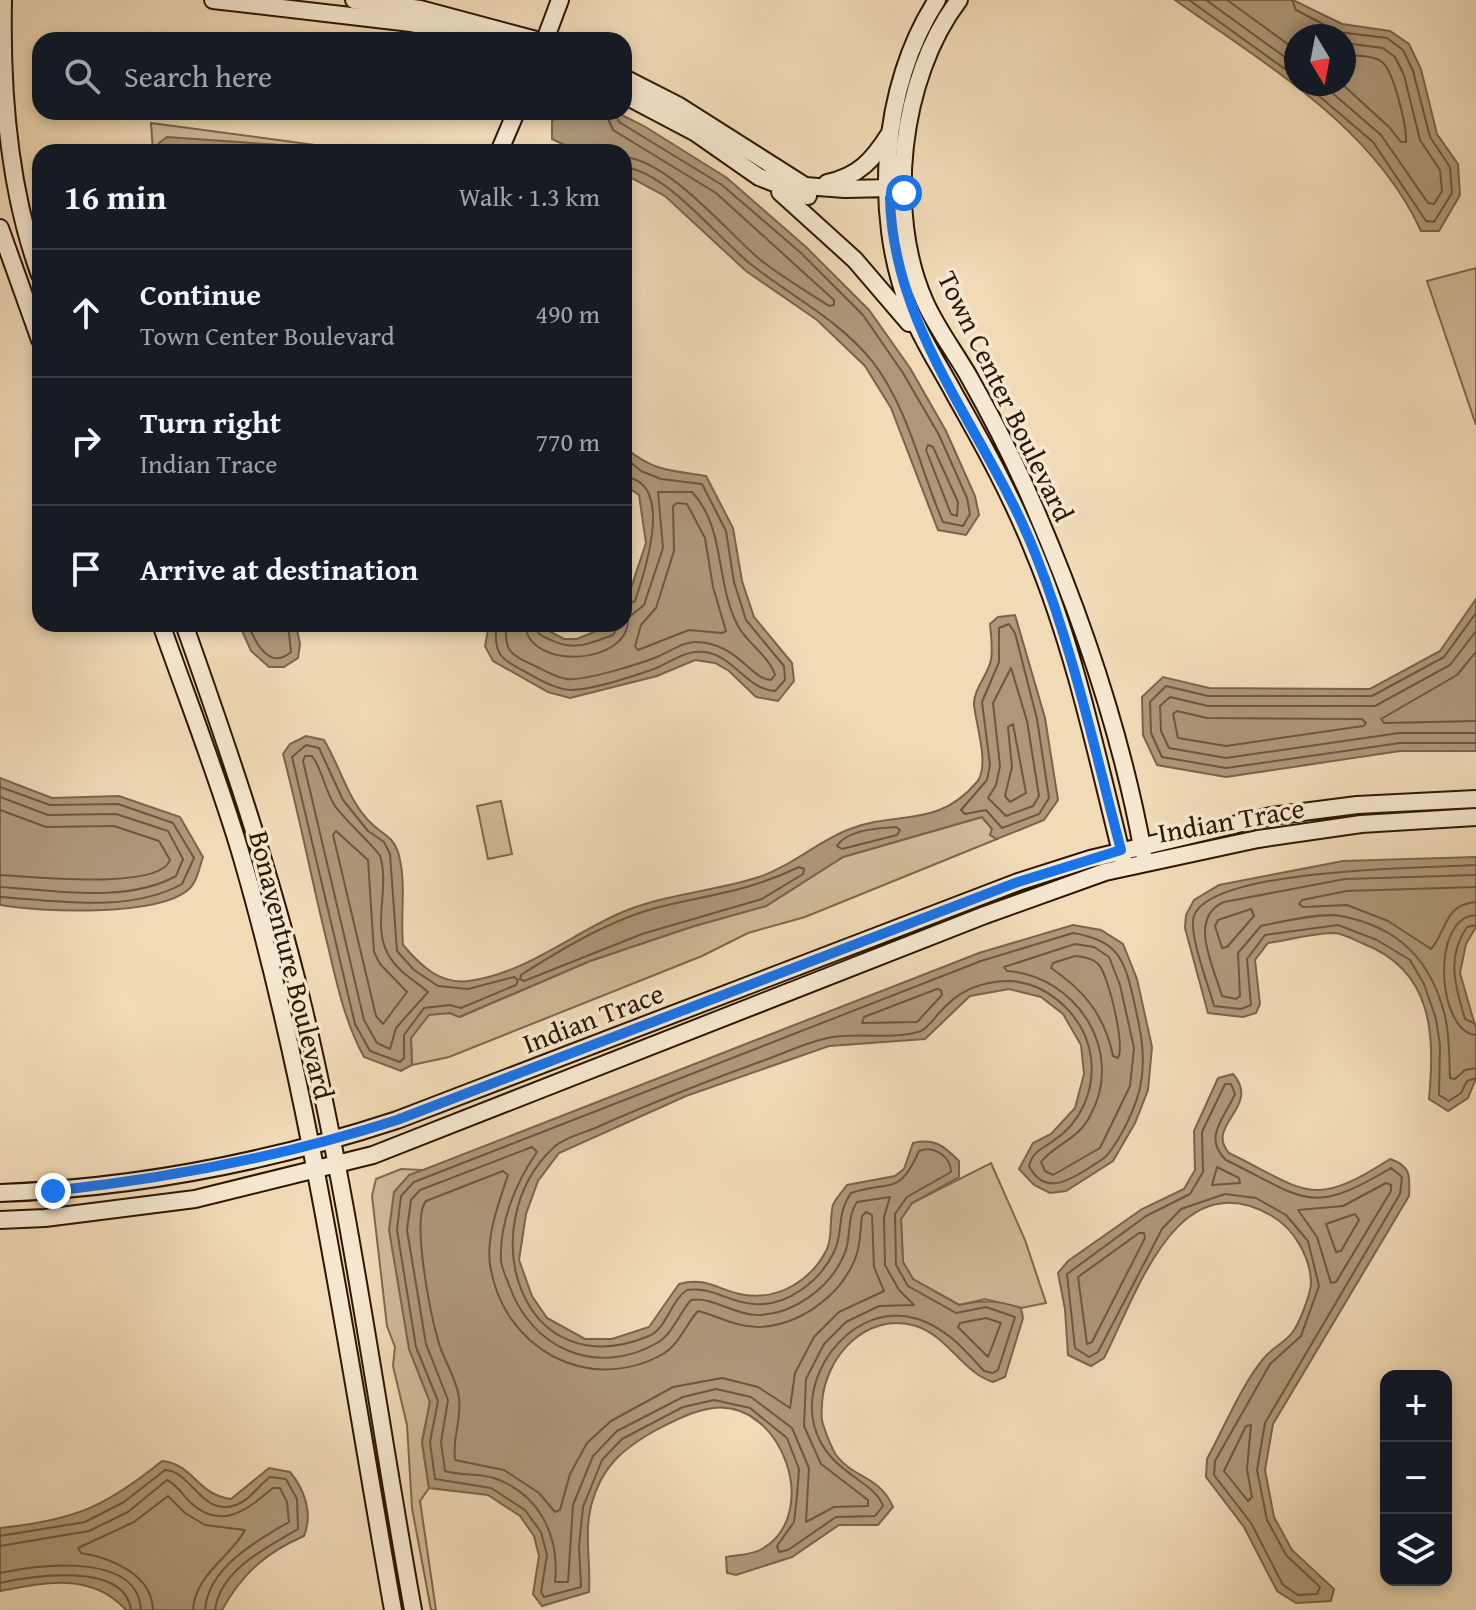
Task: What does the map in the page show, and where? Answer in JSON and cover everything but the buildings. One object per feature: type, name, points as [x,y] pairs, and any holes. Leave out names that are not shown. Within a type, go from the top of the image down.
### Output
[{"type":"main road","points":[[3,0],[6,111],[15,187],[32,247]]},
{"type":"main road","points":[[213,0],[411,23],[450,32]]},
{"type":"main road","points":[[354,0],[420,9],[506,32]]},
{"type":"main road","points":[[548,32],[560,0]]},
{"type":"main road","name":"Town Center Boulevard","points":[[937,0],[911,53],[891,132],[896,261],[909,307],[925,343],[1002,479],[1034,551],[1079,689],[1125,867]]},
{"type":"main road","name":"Town Center Boulevard","points":[[959,0],[932,43],[914,92],[894,193],[925,301],[1017,467],[1042,524],[1107,711],[1144,862]]},
{"type":"main road","points":[[632,82],[679,106],[805,186],[894,193]]},
{"type":"main road","points":[[632,99],[696,133],[818,223],[855,260],[925,343]]},
{"type":"main road","points":[[502,144],[513,120]]},
{"type":"main road","points":[[805,186],[846,179],[861,170],[875,157],[891,132]]},
{"type":"main road","points":[[759,177],[780,188],[822,198],[894,193]]},
{"type":"main road","points":[[0,228],[32,318]]},
{"type":"main road","name":"Bonaventure Boulevard","points":[[164,632],[242,856],[279,1000],[310,1147],[393,1610]]},
{"type":"main road","name":"Bonaventure Boulevard","points":[[187,632],[253,819],[301,997],[331,1141],[413,1610]]},
{"type":"main road","name":"Indian Trace","points":[[0,1193],[137,1182],[331,1141],[397,1120],[1018,882],[1141,844],[1271,816],[1357,805],[1476,799]]},
{"type":"main road","name":"Indian Trace","points":[[0,1220],[195,1199],[335,1165],[433,1133],[985,915],[1125,867],[1258,839],[1361,824],[1476,817]]},
{"type":"shaded area","points":[[151,123],[307,144],[159,143],[152,144]]},
{"type":"shaded area","points":[[1476,268],[1476,425],[1427,281]]},
{"type":"shaded area","points":[[501,801],[512,854],[488,859],[477,806]]},
{"type":"shaded area","points":[[982,817],[992,829],[990,835],[997,839],[805,917],[748,933],[702,956],[449,1057],[412,1065],[411,1038],[429,1014],[450,1013],[460,1017],[590,961],[766,906],[843,857]]},
{"type":"shaded area","points":[[991,1163],[1025,1240],[1046,1303],[1021,1308],[985,1299],[960,1305],[913,1279],[903,1262],[901,1219],[912,1203]]},
{"type":"shaded area","points":[[401,1169],[423,1170],[409,1175],[409,1349],[430,1402],[422,1442],[429,1488],[420,1501],[436,1610],[431,1610],[412,1508],[407,1425],[393,1366],[395,1347],[387,1326],[372,1196],[376,1179]]},
{"type":"water","points":[[1175,0],[1293,0],[1342,24],[1284,24],[1284,77]]},
{"type":"water","points":[[1356,26],[1390,31],[1409,44],[1421,69],[1437,134],[1458,164],[1460,195],[1439,231],[1421,231],[1400,194],[1375,160],[1309,96],[1356,96]]},
{"type":"water","points":[[632,120],[644,126],[727,178],[806,247],[869,310],[910,368],[946,431],[975,496],[979,515],[966,535],[938,530],[891,408],[865,366],[817,320],[746,271],[665,196],[632,178],[632,144],[562,144],[552,139],[552,121]]},
{"type":"water","points":[[167,137],[265,144],[159,144]]},
{"type":"water","points":[[632,453],[654,466],[706,476],[733,528],[742,581],[754,617],[792,663],[794,681],[778,701],[756,697],[729,671],[715,663],[695,660],[657,676],[570,698],[548,692],[493,661],[485,646],[488,632],[551,632],[564,639],[577,639],[594,632],[632,632],[632,585],[646,543],[639,495],[632,490]]},
{"type":"water","points":[[1476,599],[1476,751],[1400,751],[1226,777],[1157,765],[1143,735],[1142,697],[1163,677],[1209,688],[1370,689],[1440,651]]},
{"type":"water","points":[[1015,615],[1045,718],[1058,800],[1044,820],[997,839],[990,835],[992,829],[982,817],[843,857],[766,906],[590,961],[459,1017],[450,1013],[429,1015],[411,1038],[412,1065],[401,1071],[364,1057],[342,1003],[322,922],[283,754],[290,744],[306,736],[324,740],[357,806],[396,847],[402,875],[403,945],[416,960],[440,977],[469,981],[527,963],[635,907],[759,877],[850,829],[868,823],[932,813],[962,797],[981,775],[981,745],[974,705],[991,660],[990,624],[998,617]]},
{"type":"water","points":[[243,632],[298,632],[298,658],[284,667],[269,667],[251,651]]},
{"type":"water","points":[[0,778],[52,798],[119,796],[180,817],[203,857],[194,883],[172,899],[125,908],[69,910],[0,905]]},
{"type":"water","points":[[1476,857],[1476,927],[1466,944],[1460,973],[1476,1029],[1476,1078],[1468,1098],[1448,1111],[1429,1099],[1429,1029],[1425,1007],[1416,988],[1404,970],[1387,956],[1350,937],[1327,933],[1268,943],[1255,960],[1260,1004],[1256,1013],[1243,1017],[1208,1013],[1185,928],[1186,915],[1194,900],[1219,885],[1343,861]]},
{"type":"water","points":[[1073,925],[1101,930],[1123,944],[1137,979],[1152,1047],[1148,1090],[1135,1123],[1113,1161],[1066,1191],[1050,1193],[1034,1185],[1019,1169],[1033,1143],[1051,1134],[1075,1108],[1084,1074],[1081,1045],[1063,1014],[1041,997],[1009,989],[970,996],[925,1039],[829,1046],[686,1096],[559,1153],[538,1181],[526,1214],[519,1260],[532,1296],[547,1318],[585,1339],[612,1339],[649,1327],[679,1284],[706,1283],[736,1293],[758,1296],[793,1286],[813,1270],[827,1249],[833,1205],[847,1185],[895,1176],[904,1169],[913,1143],[921,1142],[939,1144],[954,1156],[959,1161],[959,1177],[912,1203],[901,1219],[903,1262],[913,1279],[959,1305],[1005,1303],[1021,1308],[1023,1318],[1005,1377],[993,1382],[973,1371],[938,1338],[916,1326],[898,1323],[881,1325],[865,1332],[840,1354],[825,1386],[822,1421],[836,1455],[881,1489],[893,1507],[878,1525],[839,1525],[792,1557],[736,1575],[727,1573],[726,1557],[758,1551],[780,1533],[790,1512],[791,1487],[786,1463],[775,1440],[759,1422],[738,1410],[705,1409],[656,1430],[614,1460],[595,1492],[591,1506],[588,1528],[589,1592],[542,1606],[533,1594],[539,1556],[534,1536],[520,1516],[488,1495],[429,1488],[422,1442],[430,1402],[409,1349],[389,1230],[394,1192],[409,1175],[979,953]]},
{"type":"water","points":[[1233,1074],[1240,1086],[1241,1096],[1223,1133],[1223,1143],[1229,1153],[1293,1185],[1309,1189],[1325,1190],[1342,1185],[1390,1159],[1402,1165],[1409,1177],[1409,1196],[1273,1424],[1265,1470],[1274,1517],[1292,1550],[1334,1589],[1331,1601],[1296,1603],[1277,1591],[1244,1527],[1206,1477],[1207,1459],[1241,1393],[1264,1358],[1292,1333],[1307,1301],[1311,1282],[1308,1263],[1287,1228],[1272,1216],[1239,1203],[1210,1206],[1186,1219],[1165,1242],[1147,1270],[1104,1358],[1091,1366],[1068,1355],[1065,1309],[1058,1273],[1068,1261],[1142,1209],[1184,1189],[1195,1170],[1194,1131],[1218,1078]]},
{"type":"water","points":[[162,1461],[182,1468],[210,1492],[231,1499],[269,1468],[290,1472],[306,1502],[308,1519],[304,1536],[266,1557],[246,1575],[222,1610],[126,1610],[98,1590],[67,1583],[0,1591],[0,1528],[48,1521],[87,1509],[123,1490]]},
{"type":"route","points":[[53,1191],[137,1182],[221,1166],[310,1147],[397,1120],[1018,882],[1121,850],[1079,689],[1034,551],[1002,479],[925,343],[909,307],[896,261],[890,224],[890,198],[904,193]]}]
